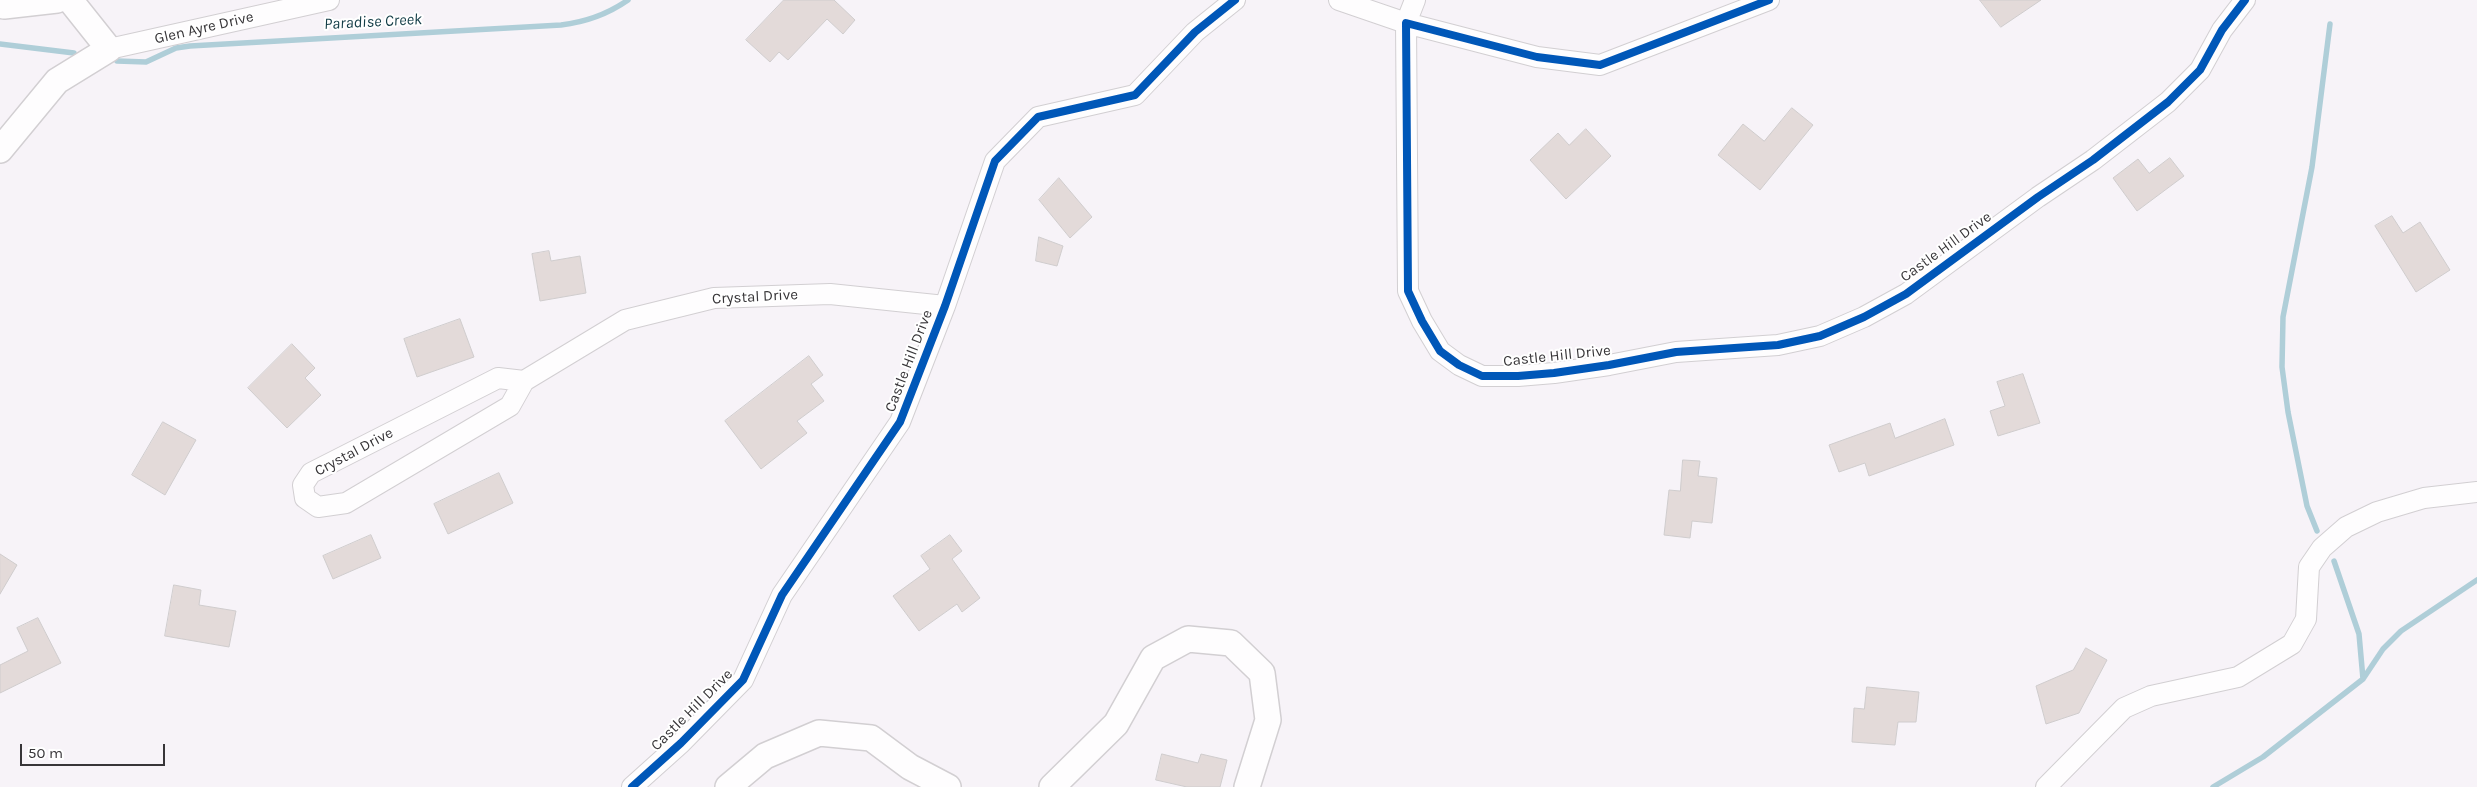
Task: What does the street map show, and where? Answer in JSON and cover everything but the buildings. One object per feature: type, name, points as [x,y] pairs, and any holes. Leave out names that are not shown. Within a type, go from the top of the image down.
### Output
[{"type":"street","points":[[0,5],[57,0]]},
{"type":"street","points":[[0,150],[57,81],[109,49],[70,0]]},
{"type":"street","name":"Glen Ayre Drive","points":[[109,49],[328,0]]},
{"type":"street","name":"Castle Hill Drive","points":[[632,787],[681,743],[743,680],[782,595],[900,422],[945,306],[995,161],[1038,117],[1135,95],[1195,32],[1235,0]]},
{"type":"street","points":[[1339,0],[1406,22],[1537,57],[1600,65],[1769,0]]},
{"type":"street","points":[[1406,22],[1415,0]]},
{"type":"street","name":"Castle Hill Drive","points":[[1406,22],[1408,291],[1422,321],[1440,351],[1459,365],[1482,376],[1518,376],[1609,366],[1676,352],[1778,344],[1820,336],[1864,317],[1906,294],[2038,197],[2093,160],[2168,102],[2200,70],[2222,30],[2245,0]]},
{"type":"street","name":"Crystal Drive","points":[[524,381],[498,378],[311,473],[303,485],[305,498],[318,507],[346,503],[510,406],[524,381],[625,320],[714,298],[830,294],[945,306]]},
{"type":"street","points":[[2046,787],[2078,757],[2098,733],[2124,708],[2151,696],[2238,676],[2292,644],[2306,619],[2308,567],[2322,548],[2346,527],[2377,512],[2424,498],[2477,492]]},
{"type":"street","points":[[1052,787],[1116,724],[1153,658],[1188,639],[1231,643],[1262,673],[1268,720],[1247,787]]},
{"type":"street","points":[[728,787],[765,756],[819,732],[871,738],[910,766],[948,787]]},
{"type":"waterway","name":"Paradise Creek","points":[[117,61],[146,62],[176,48],[190,46],[561,25],[596,17],[628,0]]},
{"type":"waterway","points":[[2317,531],[2307,506],[2288,412],[2282,367],[2283,317],[2312,167],[2330,24]]},
{"type":"waterway","name":"Paradise Creek","points":[[0,44],[74,53]]},
{"type":"waterway","points":[[2334,561],[2359,634],[2363,679]]},
{"type":"waterway","points":[[2213,787],[2263,757],[2363,679],[2383,649],[2401,631],[2477,580]]},
{"type":"cycle path","points":[[632,787],[681,743],[743,680],[782,595],[900,422],[945,306],[995,161],[1038,117],[1135,95],[1195,32],[1235,0]]},
{"type":"cycle path","points":[[1769,0],[1600,65],[1537,57],[1406,23],[1408,291],[1422,321],[1440,351],[1459,365],[1482,376],[1518,376],[1609,365],[1676,352],[1778,345],[1820,336],[1864,317],[1906,294],[2038,197],[2093,160],[2168,102],[2200,70],[2222,30],[2245,0]]}]
